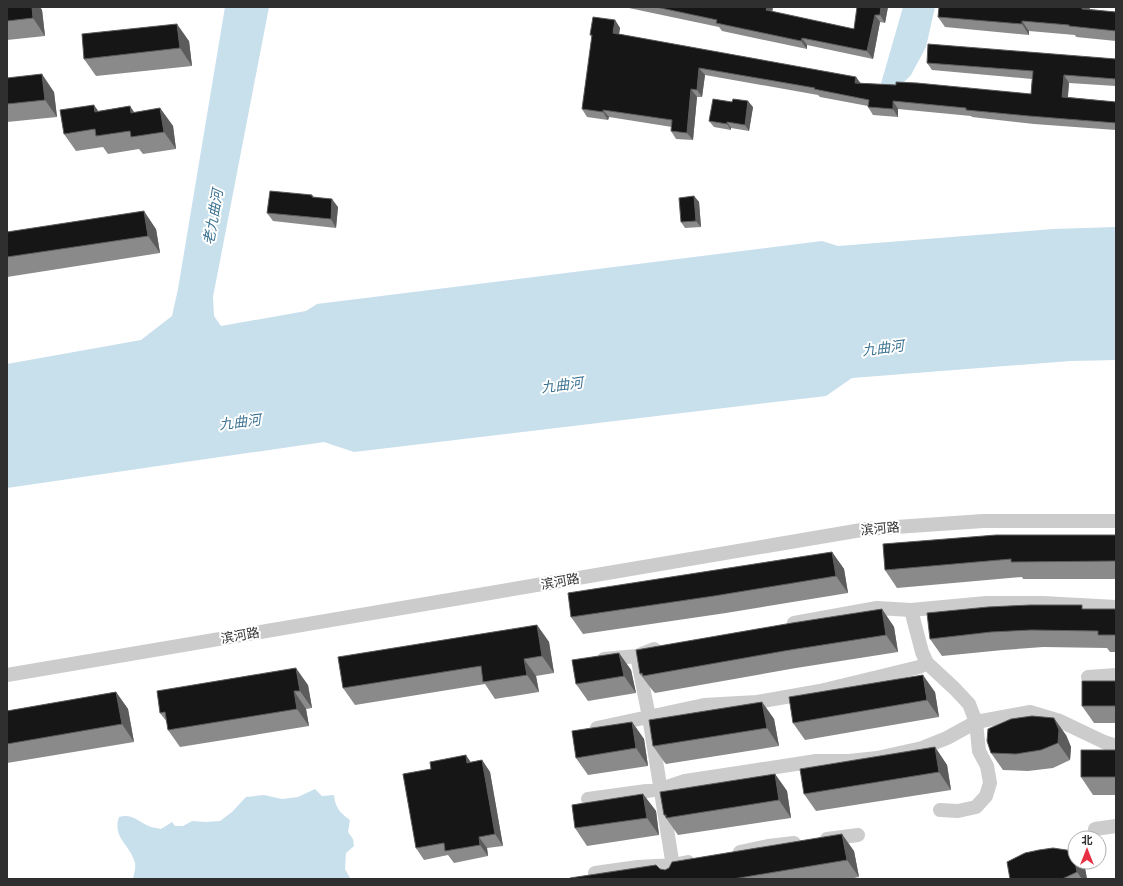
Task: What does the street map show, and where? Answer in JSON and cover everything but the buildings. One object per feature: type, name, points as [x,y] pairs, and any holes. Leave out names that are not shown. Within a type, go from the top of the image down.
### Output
[{"type":"street","name":"滨河路","points":[[7,675],[867,528],[983,521],[1116,521]]},
{"type":"street","points":[[784,625],[877,608],[911,610],[986,603],[1043,603],[1116,607]]},
{"type":"street","points":[[911,610],[927,663],[955,689],[968,704],[976,722],[979,751],[987,766],[990,783],[986,796],[976,807],[958,811],[940,810]]},
{"type":"street","points":[[598,660],[637,656],[652,650],[667,647]]},
{"type":"street","points":[[637,656],[649,717],[674,872]]},
{"type":"street","points":[[597,728],[704,706],[757,702],[820,691],[919,667],[927,663]]},
{"type":"street","points":[[1088,677],[1116,675]]},
{"type":"street","points":[[588,799],[661,789],[685,781],[816,761],[849,761],[877,758],[922,748],[947,738],[976,722],[1030,712],[1060,721],[1104,742],[1116,746]]},
{"type":"street","points":[[1095,829],[1116,826]]},
{"type":"street","points":[[724,855],[768,846],[858,835]]},
{"type":"street","points":[[595,873],[638,867],[674,872],[702,859]]},
{"type":"water","points":[[225,7],[269,7],[213,297],[214,316],[221,326],[306,311],[317,304],[822,241],[838,246],[1053,229],[1116,227],[1116,360],[1071,361],[852,378],[826,396],[354,452],[324,442],[7,488],[7,364],[141,340],[172,316],[178,289]]},
{"type":"water","points":[[903,7],[935,7],[926,47],[911,75],[896,90],[880,87]]},
{"type":"water","points":[[315,789],[322,796],[334,795],[339,809],[343,815],[350,820],[348,832],[353,839],[354,846],[346,853],[345,869],[352,879],[133,879],[135,863],[133,856],[120,836],[117,824],[119,817],[132,817],[151,827],[161,829],[172,822],[175,826],[183,826],[192,821],[220,821],[232,812],[246,797],[264,795],[282,799],[298,797]]},
{"type":"water label","name":"老九曲河","points":[[213,217]]},
{"type":"water label","name":"九曲河","points":[[883,348]]},
{"type":"water label","name":"九曲河","points":[[562,385]]},
{"type":"water label","name":"九曲河","points":[[240,422]]}]
